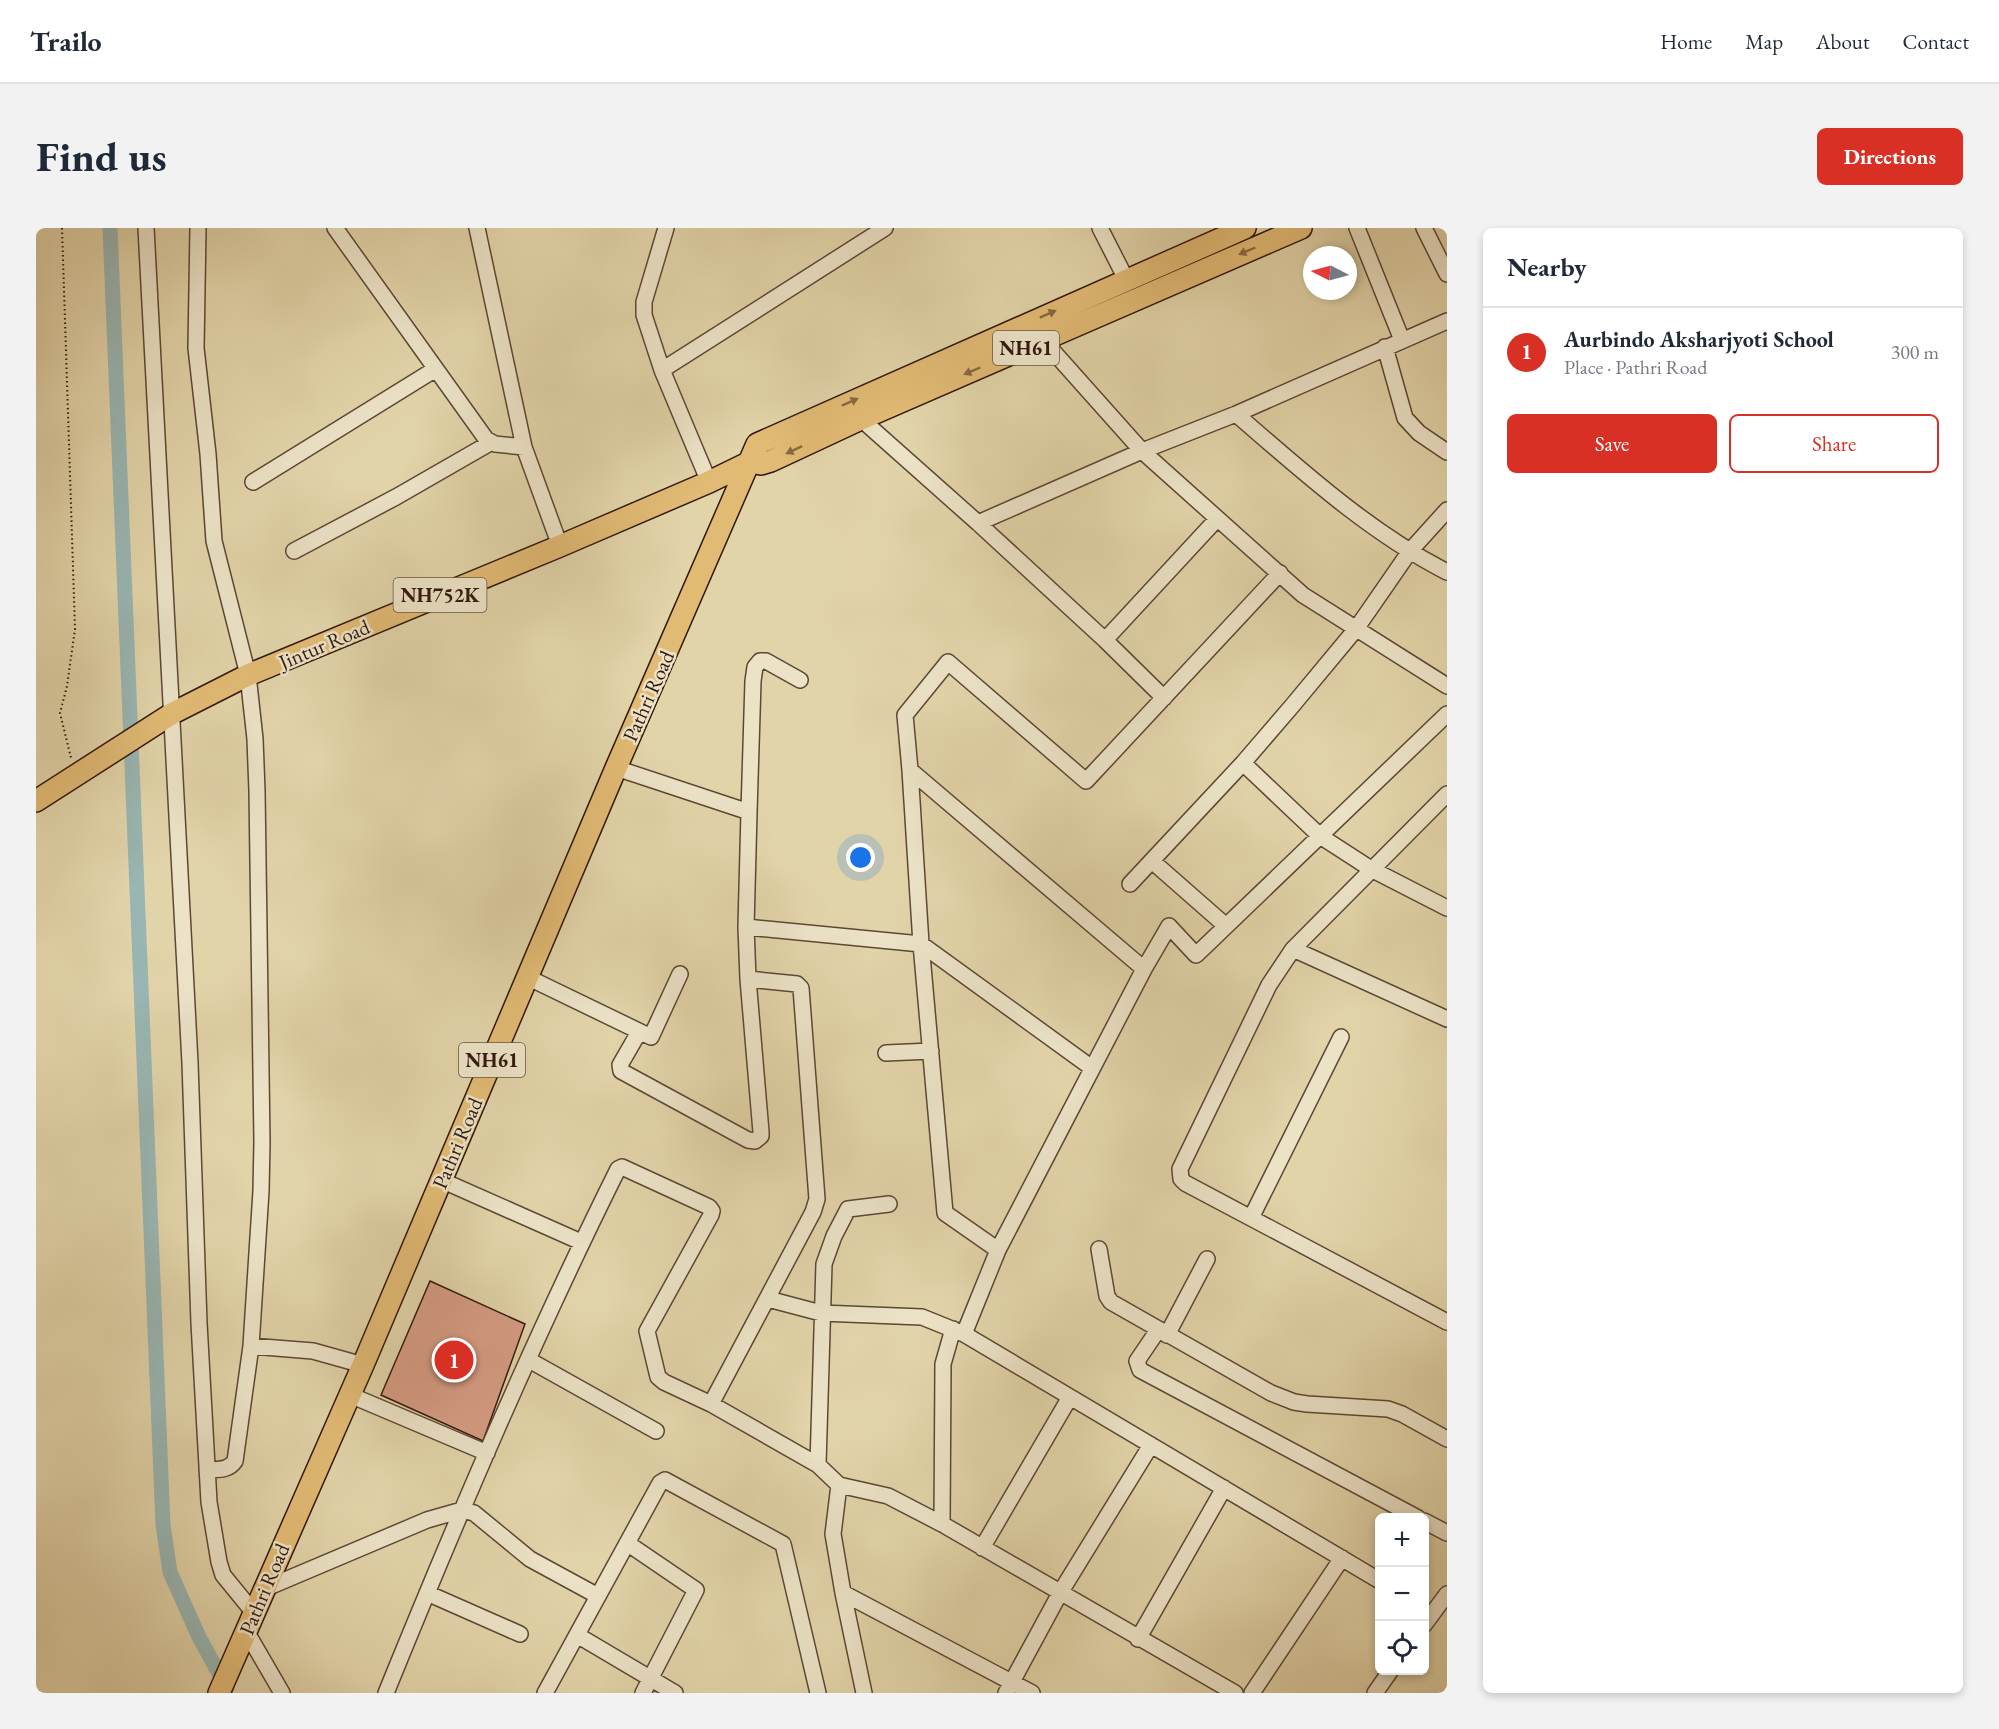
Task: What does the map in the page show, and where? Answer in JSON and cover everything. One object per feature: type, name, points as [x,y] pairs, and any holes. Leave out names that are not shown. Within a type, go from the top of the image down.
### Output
[{"type":"highway","name":"NH61","points":[[1245,228],[761,441],[757,444],[750,462],[761,464],[767,462],[1301,228]]},
{"type":"highway","name":"NH752K","points":[[713,480],[750,462]]},
{"type":"highway","name":"Pathri Road","points":[[219,1693],[363,1365],[616,768],[750,462]]},
{"type":"highway","name":"Jintur Road","points":[[169,715],[248,675],[713,480]]},
{"type":"highway","name":"NH752K","points":[[36,801],[169,715]]},
{"type":"street","points":[[146,228],[169,715],[190,1063],[199,1323],[210,1510],[225,1580],[250,1622],[282,1693]]},
{"type":"street","points":[[198,228],[196,348],[208,454],[212,524],[216,549],[248,675],[255,739],[262,1142],[251,1346],[235,1461],[231,1467],[207,1470]]},
{"type":"street","points":[[335,228],[434,370],[490,443]]},
{"type":"street","points":[[477,228],[524,447],[560,546]]},
{"type":"street","points":[[666,228],[643,309],[647,328],[662,370],[713,480]]},
{"type":"street","points":[[662,370],[885,228]]},
{"type":"street","points":[[1100,228],[1126,279]]},
{"type":"street","points":[[1357,228],[1402,340]]},
{"type":"street","points":[[1424,228],[1447,274]]},
{"type":"street","points":[[978,523],[1142,451],[1236,414],[1447,321]]},
{"type":"street","points":[[1043,340],[1142,451],[1303,595],[1447,687]]},
{"type":"street","points":[[1385,347],[1405,418],[1419,433],[1447,452]]},
{"type":"street","points":[[253,482],[434,370]]},
{"type":"street","points":[[1236,414],[1310,478],[1410,551],[1447,572]]},
{"type":"street","points":[[861,419],[978,523],[1105,640],[1164,698]]},
{"type":"street","points":[[294,551],[396,497],[490,443],[524,447]]},
{"type":"street","points":[[1130,884],[1243,763],[1356,629],[1410,551],[1447,510]]},
{"type":"street","points":[[1105,640],[1217,519]]},
{"type":"street","points":[[998,1250],[945,1213],[921,944],[905,715],[948,662],[1086,781],[1280,573]]},
{"type":"street","points":[[639,1032],[620,1065],[621,1071],[748,1140],[755,1141],[760,1136],[746,927],[753,681],[755,668],[760,661],[766,661],[800,680]]},
{"type":"street","points":[[942,1524],[944,1364],[998,1250],[1144,969],[1169,926],[1196,955],[1447,714]]},
{"type":"street","points":[[1243,763],[1320,836],[1371,869],[1447,908]]},
{"type":"street","points":[[616,768],[749,812]]},
{"type":"street","points":[[910,770],[1144,969]]},
{"type":"street","points":[[1447,794],[1293,949],[1269,985],[1180,1169],[1181,1179],[1185,1183],[1447,1322]]},
{"type":"street","points":[[1152,861],[1226,926]]},
{"type":"street","points":[[746,927],[921,944],[1092,1068]]},
{"type":"street","points":[[1293,949],[1447,1019]]},
{"type":"street","points":[[527,977],[639,1032],[652,1036],[680,974]]},
{"type":"street","points":[[711,1404],[815,1207],[818,1192],[801,988],[797,984],[748,979]]},
{"type":"street","points":[[1251,1218],[1341,1037]]},
{"type":"street","points":[[886,1053],[931,1051]]},
{"type":"street","points":[[386,1693],[487,1453],[581,1242],[620,1167],[711,1209],[711,1215],[646,1333],[656,1374],[660,1380],[711,1404],[818,1465],[840,1485],[888,1496],[942,1524],[1235,1693]]},
{"type":"street","points":[[441,1180],[581,1242]]},
{"type":"street","points":[[818,1465],[824,1264],[845,1214],[854,1208],[889,1204]]},
{"type":"street","points":[[1099,1249],[1109,1299],[1281,1398],[1307,1404],[1388,1409],[1402,1414],[1447,1439]]},
{"type":"street","points":[[1207,1259],[1163,1332],[1137,1361],[1140,1370],[1409,1513]]},
{"type":"street","points":[[768,1299],[821,1313],[922,1317],[959,1332],[1375,1578]]},
{"type":"street","points":[[251,1346],[314,1351],[363,1365]]},
{"type":"street","points":[[529,1360],[656,1431]]},
{"type":"street","points":[[350,1395],[487,1453]]},
{"type":"street","points":[[982,1548],[1070,1397]]},
{"type":"street","points":[[1009,1687],[1060,1593],[1151,1445]]},
{"type":"street","points":[[545,1693],[663,1480],[781,1543],[785,1548],[818,1693]]},
{"type":"street","points":[[840,1485],[833,1531],[843,1593],[864,1693]]},
{"type":"street","points":[[1138,1638],[1224,1488]]},
{"type":"street","points":[[264,1589],[402,1529],[462,1510],[474,1513],[536,1563],[598,1596]]},
{"type":"street","points":[[1429,1523],[1447,1533]]},
{"type":"street","points":[[627,1544],[696,1590],[642,1693]]},
{"type":"street","points":[[1252,1693],[1342,1558]]},
{"type":"street","points":[[427,1593],[520,1634]]},
{"type":"street","points":[[843,1593],[1009,1687],[1032,1693]]},
{"type":"street","points":[[1429,1614],[1447,1596]]},
{"type":"street","points":[[577,1635],[675,1693]]},
{"type":"street","points":[[1375,1693],[1388,1675]]},
{"type":"path","points":[[62,228],[75,629],[67,686],[60,713],[80,773]]},
{"type":"building","points":[[430,1281],[525,1324],[483,1441],[381,1395]]},
{"type":"waterway","points":[[110,228],[163,1525],[170,1572],[199,1637],[227,1688]]},
{"type":"place","name":"Aurbindo Aksharjyoti School","points":[[454,1360]]}]
